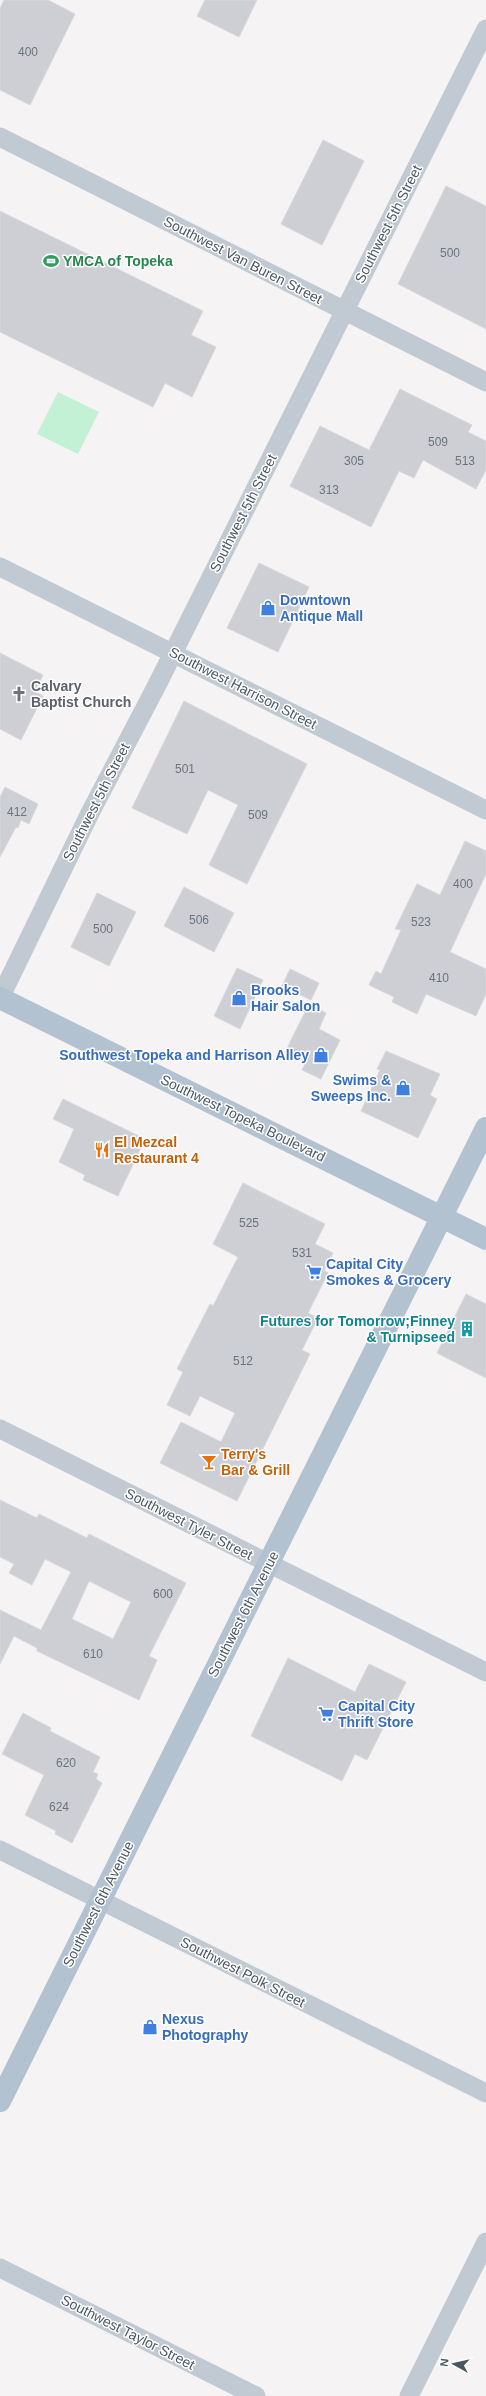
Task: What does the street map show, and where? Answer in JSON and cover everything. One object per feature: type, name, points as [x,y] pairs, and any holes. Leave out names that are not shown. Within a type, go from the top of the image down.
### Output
[{"type":"main road","name":"Southwest Topeka Boulevard","points":[[0,998],[486,1238]]},
{"type":"main road","name":"Southwest 6th Avenue","points":[[0,2101],[486,1128]]},
{"type":"street","name":"Southwest 5th Street","points":[[0,998],[90,813],[173,653],[486,29]]},
{"type":"street","name":"Southwest Van Buren Street","points":[[0,137],[344,312],[486,382]]},
{"type":"street","name":"Southwest Harrison Street","points":[[0,566],[486,810]]},
{"type":"street","name":"Southwest Tyler Street","points":[[0,1429],[486,1672]]},
{"type":"street","name":"Southwest Polk Street","points":[[0,1850],[486,2092]]},
{"type":"street","points":[[409,2396],[486,2242]]},
{"type":"street","name":"Southwest Taylor Street","points":[[0,2268],[256,2396]]},
{"type":"green space","points":[[58,392],[99,412],[78,454],[37,434]]},
{"type":"building","points":[[4,0],[48,0],[75,14],[30,105],[0,90],[0,8]]},
{"type":"building","points":[[205,0],[257,0],[239,37],[197,16]]},
{"type":"building","points":[[323,140],[364,161],[322,245],[281,224]]},
{"type":"building","points":[[446,186],[486,206],[486,329],[398,284]]},
{"type":"building","name":"YMCA of Topeka","points":[[0,211],[203,311],[191,335],[216,347],[192,397],[165,383],[153,407],[0,332]]},
{"type":"building","points":[[400,389],[472,425],[468,432],[486,441],[486,470],[476,489],[423,460],[414,478],[399,471],[371,527],[290,486],[320,426],[369,450]]},
{"type":"building","name":"Downtown Antique Mall","points":[[259,563],[309,587],[278,652],[227,628]]},
{"type":"building","name":"Calvary Baptist Church","points":[[0,653],[43,675],[35,692],[43,696],[21,740],[0,729]]},
{"type":"building","points":[[184,701],[307,764],[247,884],[209,865],[238,805],[208,790],[187,834],[132,808]]},
{"type":"building","points":[[5,787],[38,804],[29,824],[21,820],[18,828],[16,827],[0,857],[0,797]]},
{"type":"building","points":[[465,841],[486,851],[486,874],[450,952],[486,969],[486,994],[476,1016],[426,994],[417,1014],[392,1002],[394,997],[369,985],[376,971],[381,974],[401,930],[395,929],[417,884],[440,895]]},
{"type":"building","points":[[184,887],[234,913],[214,952],[164,926]]},
{"type":"building","points":[[97,893],[136,912],[109,966],[71,947]]},
{"type":"building","name":"Brooks Hair Salon","points":[[237,968],[263,980],[240,1029],[214,1016]]},
{"type":"building","points":[[290,969],[319,983],[311,1000],[282,986]]},
{"type":"building","points":[[309,1004],[326,1013],[319,1029],[340,1040],[321,1079],[302,1070],[306,1062],[285,1052]]},
{"type":"building","name":"Swims & Sweeps Inc.","points":[[386,1051],[440,1074],[430,1095],[437,1099],[418,1138],[361,1111],[380,1070],[377,1069]]},
{"type":"building","name":"El Mezcal Restaurant 4","points":[[63,1099],[145,1139],[118,1196],[83,1180],[85,1175],[59,1162],[74,1129],[53,1119]]},
{"type":"building","points":[[243,1183],[325,1224],[315,1244],[333,1253],[324,1270],[328,1273],[308,1313],[318,1318],[302,1350],[310,1354],[237,1501],[160,1463],[181,1422],[221,1442],[235,1413],[200,1396],[190,1416],[167,1405],[183,1372],[177,1369],[210,1304],[213,1306],[238,1257],[213,1244]]},
{"type":"building","name":"Futures for Tomorrow;Finney & Turnipseed","points":[[466,1294],[486,1304],[486,1378],[437,1353]]},
{"type":"building","points":[[0,1500],[37,1518],[39,1514],[87,1538],[89,1534],[186,1583],[149,1656],[157,1660],[139,1700],[37,1651],[37,1648],[14,1636],[0,1664],[0,1610],[41,1630],[71,1572],[45,1559],[32,1585],[9,1573],[14,1564],[0,1557]],"holes":[[[89,1581],[131,1602],[113,1639],[72,1619]]]},
{"type":"building","name":"Capital City Thrift Store","points":[[288,1658],[355,1692],[369,1664],[406,1682],[367,1760],[355,1754],[342,1781],[251,1736]]},
{"type":"building","points":[[23,1713],[51,1728],[50,1731],[100,1757],[93,1772],[98,1774],[96,1779],[102,1783],[72,1843],[55,1834],[56,1831],[25,1815],[44,1775],[2,1754]]},
{"type":"place","name":"YMCA of Topeka","points":[[51,261]]},
{"type":"place","name":"Downtown Antique Mall","points":[[268,608]]},
{"type":"place","name":"Calvary Baptist Church","points":[[19,694]]},
{"type":"place","name":"Brooks Hair Salon","points":[[239,998]]},
{"type":"place","name":"Southwest Topeka and Harrison Alley","points":[[321,1055]]},
{"type":"place","name":"Swims & Sweeps Inc.","points":[[403,1088]]},
{"type":"place","name":"El Mezcal Restaurant 4","points":[[102,1150]]},
{"type":"place","name":"Capital City Smokes & Grocery","points":[[314,1272]]},
{"type":"place","name":"Futures for Tomorrow;Finney & Turnipseed","points":[[467,1329]]},
{"type":"place","name":"Terry's Bar & Grill","points":[[209,1462]]},
{"type":"place","name":"Capital City Thrift Store","points":[[326,1714]]},
{"type":"place","name":"Nexus Photography","points":[[150,2027]]}]
